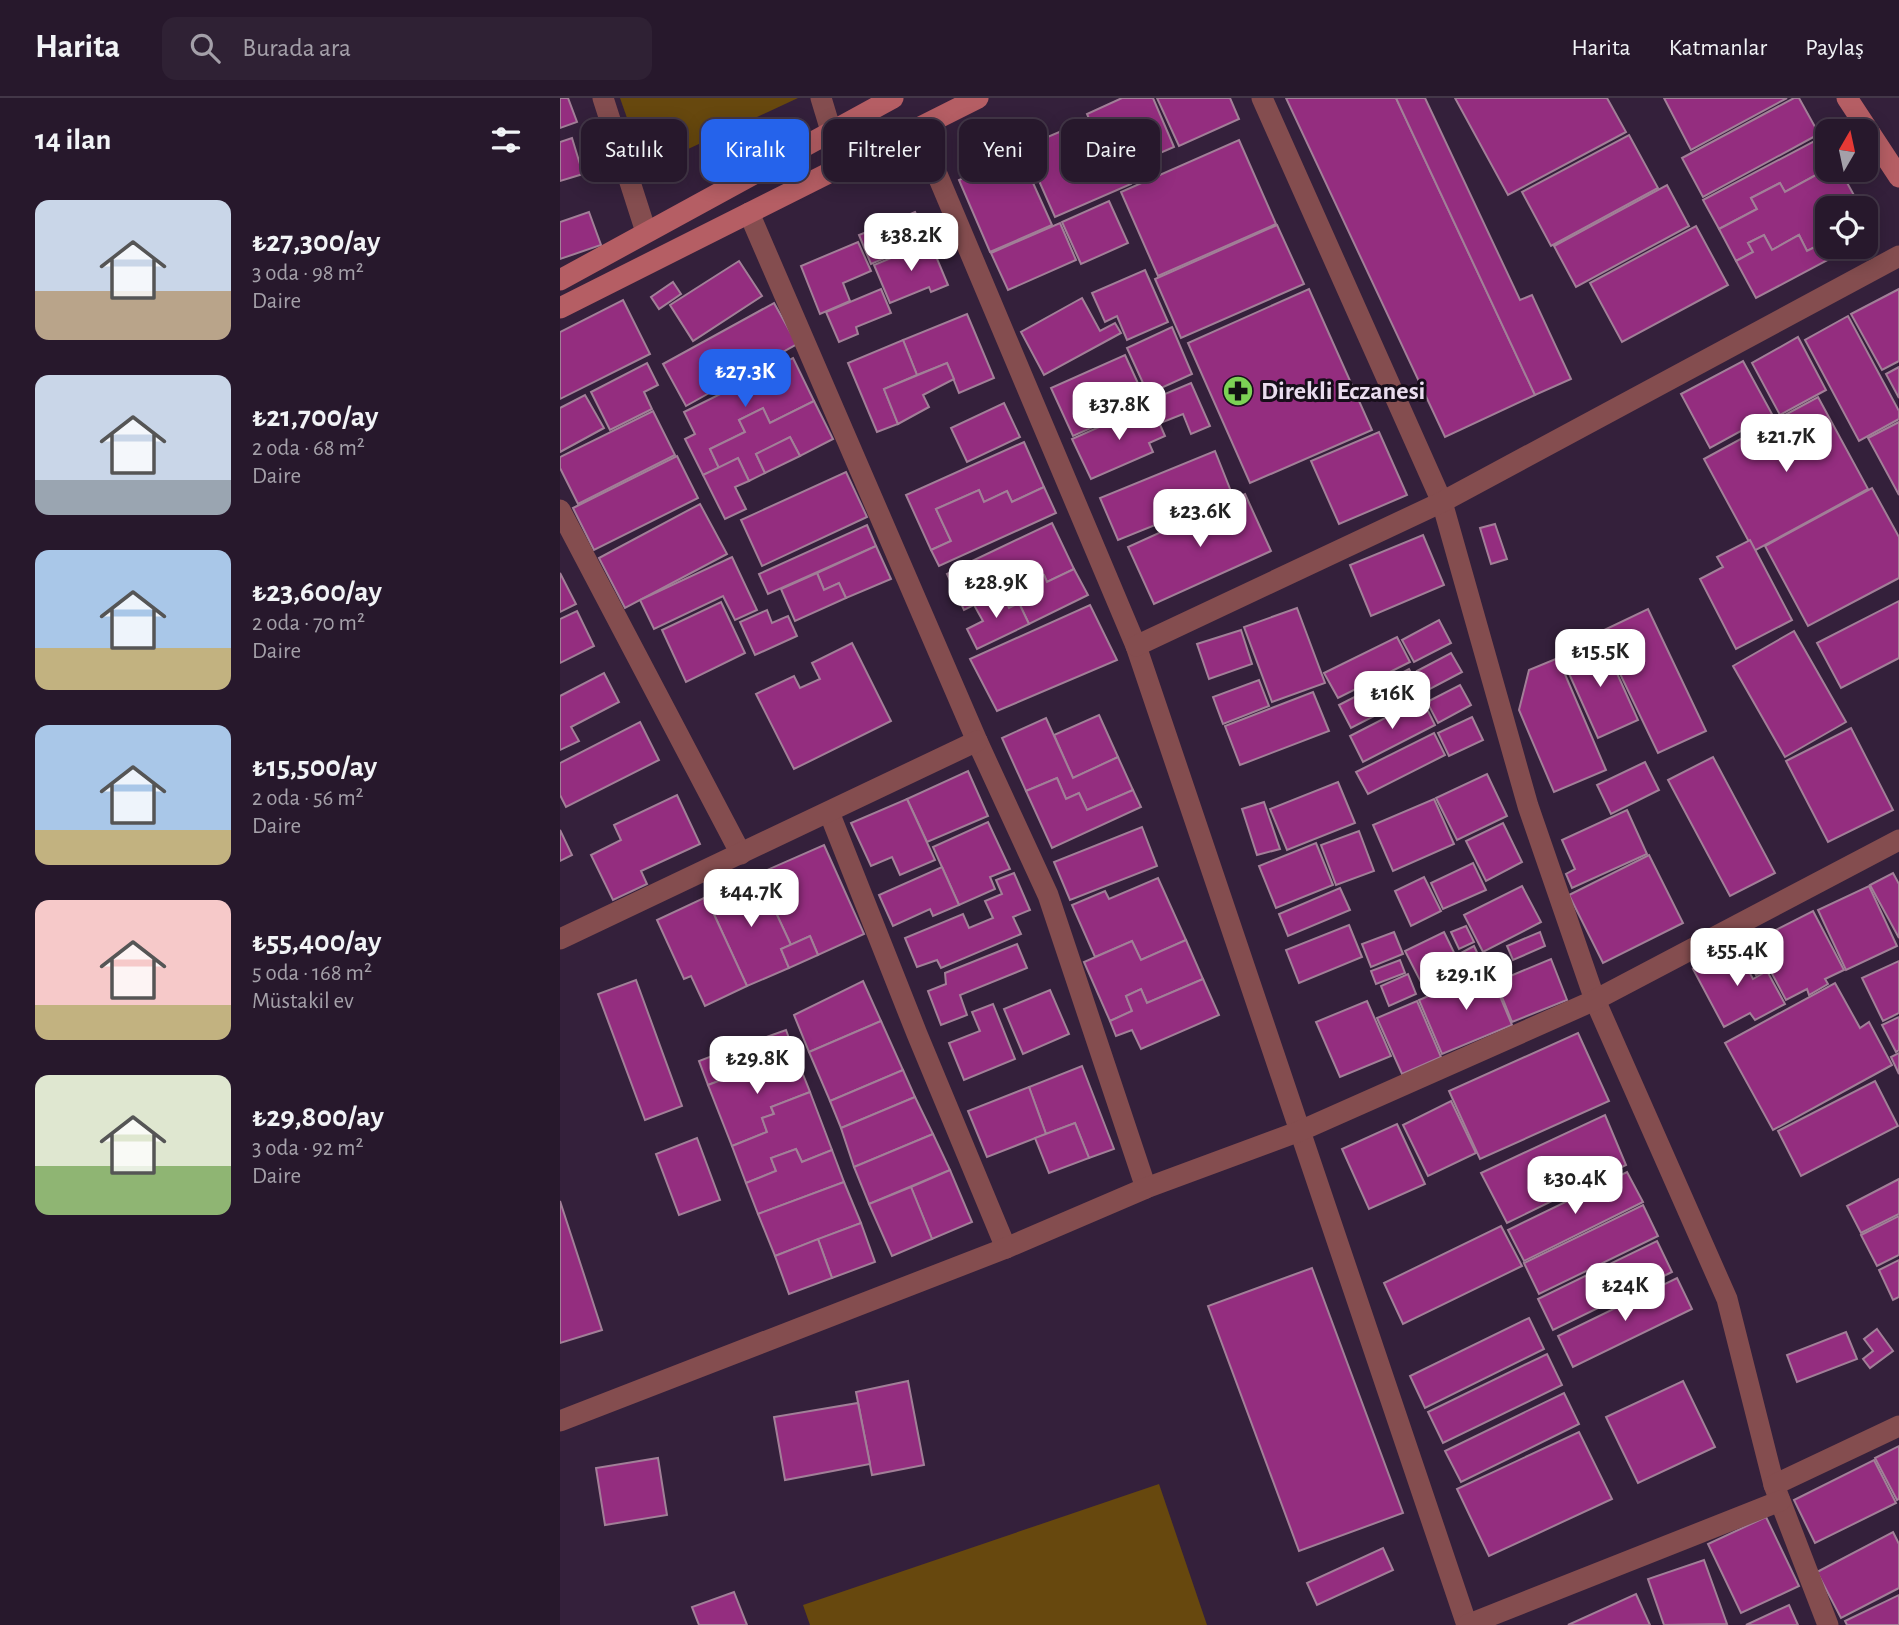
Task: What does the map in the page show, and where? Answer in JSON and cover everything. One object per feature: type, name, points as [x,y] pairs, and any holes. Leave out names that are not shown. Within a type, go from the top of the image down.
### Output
[{"type":"main road","points":[[854,119],[893,98]]},
{"type":"main road","points":[[937,119],[978,98]]},
{"type":"main road","points":[[1847,98],[1899,177]]},
{"type":"main road","points":[[560,280],[823,135]]},
{"type":"main road","points":[[560,308],[823,176]]},
{"type":"street","points":[[603,98],[646,232]]},
{"type":"street","points":[[821,98],[827,119]]},
{"type":"street","points":[[1262,98],[1442,502],[1528,806],[1595,1000],[1727,1299],[1777,1493],[1828,1625]]},
{"type":"street","points":[[940,182],[1136,646],[1467,1625],[1777,1493],[1899,1426]]},
{"type":"street","points":[[749,213],[977,741],[1048,894],[1146,1188]]},
{"type":"street","points":[[1136,646],[1442,502],[1899,256]]},
{"type":"street","points":[[560,510],[741,854]]},
{"type":"street","points":[[560,939],[977,741]]},
{"type":"street","points":[[830,812],[917,1034],[1006,1248]]},
{"type":"street","points":[[560,1421],[1006,1248],[1146,1188],[1300,1131],[1595,1000],[1899,840]]},
{"type":"shaded area","points":[[620,98],[798,98],[753,119],[701,119],[701,143],[687,150],[687,119],[627,119]]},
{"type":"shaded area","points":[[1159,1484],[1207,1625],[810,1625],[803,1605]]},
{"type":"building","points":[[560,98],[568,98],[577,122],[560,128]]},
{"type":"building","points":[[1122,98],[1153,98],[1174,147],[1160,153],[1160,119],[1089,119],[1087,114]]},
{"type":"building","points":[[1157,98],[1230,98],[1239,119],[1179,146]]},
{"type":"building","points":[[1286,98],[1396,98],[1535,395],[1445,437]]},
{"type":"building","points":[[1396,98],[1425,98],[1520,300],[1532,295],[1571,379],[1535,395]]},
{"type":"building","points":[[1455,98],[1607,98],[1626,132],[1508,195]]},
{"type":"building","points":[[1664,98],[1787,98],[1691,150]]},
{"type":"building","points":[[1794,98],[1799,98],[1815,127],[1815,136],[1703,197],[1682,158]]},
{"type":"building","points":[[1061,131],[1061,182],[1131,184],[1055,217],[1040,182],[1047,182],[1047,137]]},
{"type":"building","points":[[1629,135],[1658,188],[1551,246],[1522,192]]},
{"type":"building","points":[[572,138],[581,175],[560,181],[560,142]]},
{"type":"building","points":[[1239,140],[1276,224],[1158,276],[1121,192],[1144,182],[1160,182],[1160,175]]},
{"type":"building","points":[[1815,141],[1815,176],[1785,192],[1780,183],[1751,198],[1757,209],[1719,229],[1703,200]]},
{"type":"building","points":[[1815,176],[1815,182],[1847,182],[1854,196],[1815,196],[1815,247],[1807,251],[1799,235],[1772,250],[1764,235],[1748,243],[1753,252],[1736,261],[1719,229],[1757,209],[1751,198],[1780,183],[1785,192]]},
{"type":"building","points":[[960,182],[1033,182],[1052,225],[990,252]]},
{"type":"building","points":[[1667,185],[1689,226],[1576,287],[1554,246]]},
{"type":"building","points":[[1109,201],[1128,243],[1081,264],[1062,222]]},
{"type":"building","points":[[589,212],[601,245],[560,259],[560,222]]},
{"type":"building","points":[[915,212],[927,240],[871,264],[859,235]]},
{"type":"building","points":[[1060,223],[1076,260],[1008,290],[991,253]]},
{"type":"building","points":[[1277,225],[1304,284],[1181,338],[1155,279]]},
{"type":"building","points":[[1696,226],[1728,285],[1622,342],[1590,283]]},
{"type":"building","points":[[1764,235],[1772,250],[1799,235],[1807,251],[1815,247],[1815,259],[1829,259],[1756,298],[1736,261],[1753,252],[1748,243]]},
{"type":"building","points":[[858,242],[871,271],[843,283],[850,301],[820,314],[801,266]]},
{"type":"building","points":[[930,242],[948,285],[931,292],[929,287],[890,303],[874,265]]},
{"type":"building","points":[[739,261],[762,296],[693,341],[670,305]]},
{"type":"building","points":[[1145,270],[1168,322],[1127,340],[1117,316],[1105,322],[1092,293]]},
{"type":"building","points":[[673,282],[681,294],[659,309],[651,297]]},
{"type":"building","points":[[881,289],[891,313],[856,327],[858,334],[839,342],[826,312]]},
{"type":"building","points":[[1309,289],[1372,430],[1250,483],[1188,343]]},
{"type":"building","points":[[1899,289],[1899,361],[1882,370],[1851,314]]},
{"type":"building","points":[[1082,298],[1100,331],[1115,323],[1121,333],[1044,375],[1021,332]]},
{"type":"building","points":[[623,300],[650,354],[560,399],[560,332]]},
{"type":"building","points":[[774,303],[797,344],[686,406],[663,364]]},
{"type":"building","points":[[967,314],[994,378],[959,393],[947,363],[917,375],[903,340]]},
{"type":"building","points":[[1848,316],[1899,411],[1899,419],[1859,441],[1805,340]]},
{"type":"building","points":[[1172,327],[1192,374],[1148,394],[1127,348]]},
{"type":"building","points":[[1798,337],[1826,390],[1780,415],[1752,363]]},
{"type":"building","points":[[903,340],[917,375],[884,389],[898,424],[877,432],[848,363]]},
{"type":"building","points":[[1125,355],[1147,403],[1073,436],[1051,388]]},
{"type":"building","points":[[793,358],[814,401],[770,423],[763,408],[739,420],[745,432],[710,449],[719,468],[703,475],[685,439],[695,434],[684,412]]},
{"type":"building","points":[[1743,361],[1772,414],[1710,448],[1681,394]]},
{"type":"building","points":[[647,363],[658,385],[644,392],[652,409],[610,430],[591,392]]},
{"type":"building","points":[[947,363],[954,379],[923,395],[929,407],[898,424],[884,389]]},
{"type":"building","points":[[1899,367],[1899,398],[1886,374]]},
{"type":"building","points":[[1191,383],[1210,426],[1191,434],[1183,414],[1163,422],[1153,399]]},
{"type":"building","points":[[585,395],[604,428],[560,452],[560,408]]},
{"type":"building","points":[[1818,397],[1868,489],[1754,551],[1704,459]]},
{"type":"building","points":[[814,401],[833,439],[800,456],[790,437],[756,454],[765,473],[749,481],[738,458],[719,468],[710,449],[745,432],[739,420],[763,408],[770,423]]},
{"type":"building","points":[[1004,403],[1020,437],[967,462],[951,428]]},
{"type":"building","points":[[1151,404],[1165,436],[1149,443],[1153,452],[1091,479],[1072,439]]},
{"type":"building","points":[[653,411],[675,455],[578,504],[560,468],[560,457]]},
{"type":"building","points":[[1899,422],[1899,495],[1868,438]]},
{"type":"building","points":[[1379,432],[1407,495],[1339,524],[1311,461]]},
{"type":"building","points":[[790,437],[800,456],[765,473],[756,454]]},
{"type":"building","points":[[1024,442],[1044,487],[1012,502],[1007,491],[984,502],[979,490],[936,509],[951,541],[931,550],[906,495]]},
{"type":"building","points":[[1215,451],[1232,494],[1118,540],[1100,498]]},
{"type":"building","points":[[677,456],[698,498],[594,550],[573,508]]},
{"type":"building","points":[[738,458],[749,481],[735,487],[746,509],[725,519],[703,475]]},
{"type":"building","points":[[846,472],[867,517],[762,566],[741,520]]},
{"type":"building","points":[[1044,487],[1056,513],[939,566],[931,550],[951,541],[936,509],[979,490],[984,502],[1007,491],[1012,502]]},
{"type":"building","points":[[1872,488],[1899,537],[1899,578],[1808,626],[1765,546]]},
{"type":"building","points":[[1245,494],[1271,551],[1154,604],[1128,547]]},
{"type":"building","points":[[700,504],[727,554],[625,608],[599,558]]},
{"type":"building","points":[[1052,523],[1074,569],[1047,582],[1044,575],[1026,583],[1032,596],[1009,608],[1001,591],[988,598],[970,562]]},
{"type":"building","points":[[1495,524],[1507,559],[1491,564],[1480,528]]},
{"type":"building","points":[[867,525],[876,546],[768,594],[759,574]]},
{"type":"building","points":[[1423,535],[1444,585],[1371,616],[1350,565]]},
{"type":"building","points":[[1750,540],[1792,620],[1736,649],[1700,579],[1723,567],[1717,557]]},
{"type":"building","points":[[876,546],[891,579],[846,598],[839,583],[824,590],[817,573]]},
{"type":"building","points":[[732,557],[757,610],[735,620],[723,596],[654,629],[640,600]]},
{"type":"building","points":[[970,562],[988,598],[964,610],[947,574]]},
{"type":"building","points":[[1074,569],[1088,595],[1029,624],[1019,603],[1032,596],[1026,583],[1044,575],[1047,582]]},
{"type":"building","points":[[560,573],[576,604],[560,612]]},
{"type":"building","points":[[817,573],[824,590],[839,583],[846,598],[795,621],[781,589]]},
{"type":"building","points":[[1001,591],[1009,608],[1019,603],[1029,624],[977,649],[967,629],[983,621],[974,605]]},
{"type":"building","points":[[1899,601],[1899,658],[1841,688],[1817,643]]},
{"type":"building","points":[[721,602],[745,653],[686,682],[662,630]]},
{"type":"building","points":[[1090,605],[1117,660],[997,711],[970,659]]},
{"type":"building","points":[[1297,608],[1325,683],[1272,702],[1244,627]]},
{"type":"building","points":[[1648,609],[1706,731],[1658,753],[1600,632]]},
{"type":"building","points":[[767,610],[772,623],[788,616],[797,636],[755,655],[740,622]]},
{"type":"building","points":[[577,611],[594,646],[560,663],[560,619]]},
{"type":"building","points":[[1439,620],[1451,643],[1414,662],[1402,640]]},
{"type":"building","points":[[1241,630],[1252,664],[1209,679],[1197,644]]},
{"type":"building","points":[[1794,631],[1846,722],[1785,757],[1733,666]]},
{"type":"building","points":[[1397,637],[1410,662],[1338,698],[1324,673]]},
{"type":"building","points":[[1602,640],[1638,720],[1598,738],[1562,658]]},
{"type":"building","points":[[852,643],[891,721],[794,769],[756,694],[794,676],[800,688],[820,679],[812,663]]},
{"type":"building","points":[[1451,653],[1462,672],[1428,690],[1417,671]]},
{"type":"building","points":[[1558,658],[1606,770],[1554,792],[1519,710],[1529,670]]},
{"type":"building","points":[[1409,669],[1421,692],[1351,728],[1339,705]]},
{"type":"building","points":[[604,673],[619,702],[571,727],[579,741],[560,750],[560,696]]},
{"type":"building","points":[[1259,680],[1269,706],[1223,724],[1213,697]]},
{"type":"building","points":[[1460,685],[1471,705],[1438,723],[1427,702]]},
{"type":"building","points":[[1313,692],[1329,731],[1240,765],[1225,726]]},
{"type":"building","points":[[1422,699],[1435,725],[1363,762],[1350,736]]},
{"type":"building","points":[[1099,715],[1118,757],[1073,778],[1054,735]]},
{"type":"building","points":[[1472,717],[1483,740],[1449,756],[1438,733]]},
{"type":"building","points":[[1046,718],[1073,778],[1118,757],[1133,790],[1087,810],[1079,793],[1066,799],[1057,778],[1026,791],[1002,738]]},
{"type":"building","points":[[640,722],[659,760],[566,807],[560,795],[560,763]]},
{"type":"building","points":[[1851,728],[1893,810],[1828,842],[1786,761]]},
{"type":"building","points":[[1434,733],[1445,755],[1368,794],[1356,772]]},
{"type":"building","points":[[1713,757],[1775,873],[1730,896],[1668,780]]},
{"type":"building","points":[[1645,762],[1659,790],[1611,814],[1597,785]]},
{"type":"building","points":[[968,771],[988,816],[927,842],[907,799]]},
{"type":"building","points":[[1487,774],[1507,816],[1457,840],[1436,798]]},
{"type":"building","points":[[1057,778],[1066,799],[1079,793],[1087,810],[1133,790],[1141,807],[1052,848],[1026,791]]},
{"type":"building","points":[[1338,782],[1355,823],[1287,850],[1270,809]]},
{"type":"building","points":[[677,795],[700,844],[641,871],[647,884],[613,900],[591,855],[621,840],[614,825]]},
{"type":"building","points":[[907,799],[935,860],[900,875],[892,857],[871,866],[851,823]]},
{"type":"building","points":[[1434,799],[1454,844],[1393,871],[1373,825]]},
{"type":"building","points":[[1264,802],[1280,849],[1257,855],[1242,809]]},
{"type":"building","points":[[1627,810],[1647,854],[1572,888],[1566,874],[1575,869],[1562,840]]},
{"type":"building","points":[[988,822],[1010,869],[990,877],[995,889],[959,905],[933,847]]},
{"type":"building","points":[[1503,823],[1522,862],[1486,881],[1466,841]]},
{"type":"building","points":[[1142,827],[1157,866],[1070,900],[1054,862]]},
{"type":"building","points":[[560,830],[572,855],[560,861]]},
{"type":"building","points":[[1359,831],[1374,871],[1336,885],[1321,845]]},
{"type":"building","points":[[1316,843],[1333,885],[1276,908],[1259,866]]},
{"type":"building","points":[[824,845],[864,934],[818,955],[810,936],[791,945],[758,874]]},
{"type":"building","points":[[1649,855],[1683,923],[1603,963],[1569,895]]},
{"type":"building","points":[[1473,863],[1486,890],[1443,909],[1431,883]]},
{"type":"building","points":[[942,867],[959,905],[933,916],[930,909],[893,926],[879,895]]},
{"type":"building","points":[[1014,873],[1030,910],[1013,917],[1021,934],[941,968],[937,960],[917,967],[905,938],[963,914],[969,928],[993,918],[985,901],[1002,894],[996,880]]},
{"type":"building","points":[[1893,873],[1899,884],[1899,938],[1870,885]]},
{"type":"building","points":[[758,874],[791,945],[781,949],[789,968],[747,986],[706,897]]},
{"type":"building","points":[[1424,877],[1441,911],[1411,926],[1395,891]]},
{"type":"building","points":[[1158,878],[1186,940],[1141,960],[1132,941],[1095,957],[1072,905],[1105,891],[1109,899]]},
{"type":"building","points":[[1522,886],[1541,922],[1483,952],[1464,915]]},
{"type":"building","points":[[1869,886],[1897,946],[1846,970],[1818,910]]},
{"type":"building","points":[[1340,888],[1350,910],[1288,936],[1279,914]]},
{"type":"building","points":[[706,897],[747,986],[705,1006],[691,976],[684,979],[657,920]]},
{"type":"building","points":[[1813,911],[1844,970],[1825,979],[1828,984],[1809,995],[1807,989],[1786,1000],[1769,968],[1756,975],[1741,948]]},
{"type":"building","points":[[1349,925],[1362,957],[1299,983],[1286,950]]},
{"type":"building","points":[[1466,926],[1474,942],[1459,949],[1451,932]]},
{"type":"building","points":[[1394,932],[1403,954],[1371,967],[1362,944]]},
{"type":"building","points":[[1444,932],[1464,973],[1426,992],[1405,951]]},
{"type":"building","points":[[1540,932],[1545,946],[1513,960],[1507,946]]},
{"type":"building","points":[[810,936],[818,955],[789,968],[781,949]]},
{"type":"building","points":[[1186,940],[1203,979],[1147,1003],[1141,989],[1126,996],[1132,1011],[1110,1021],[1084,962],[1132,941],[1141,960]]},
{"type":"building","points":[[1017,944],[1027,968],[960,995],[967,1015],[941,1025],[928,991],[946,984],[945,973]]},
{"type":"building","points":[[1474,946],[1485,969],[1473,975],[1461,953]]},
{"type":"building","points":[[1735,946],[1753,979],[1767,971],[1785,1004],[1755,1020],[1750,1013],[1724,1027],[1693,969]]},
{"type":"building","points":[[1551,959],[1567,1000],[1512,1022],[1496,982]]},
{"type":"building","points":[[1400,960],[1405,973],[1376,984],[1371,971]]},
{"type":"building","points":[[1899,961],[1899,1013],[1883,1021],[1862,978]]},
{"type":"building","points":[[1489,970],[1512,1025],[1442,1054],[1419,1000]]},
{"type":"building","points":[[1408,974],[1416,994],[1389,1006],[1381,986]]},
{"type":"building","points":[[1203,979],[1219,1015],[1141,1049],[1132,1030],[1116,1036],[1110,1021],[1132,1011],[1126,996],[1141,989],[1147,1003]]},
{"type":"building","points":[[636,980],[682,1106],[645,1120],[598,994]]},
{"type":"building","points":[[863,981],[881,1021],[809,1052],[794,1015]]},
{"type":"building","points":[[1835,983],[1860,1028],[1869,1022],[1892,1065],[1773,1130],[1725,1043]]},
{"type":"building","points":[[1050,990],[1069,1034],[1023,1054],[1004,1009]]},
{"type":"building","points":[[1367,1001],[1391,1056],[1340,1077],[1316,1022]]},
{"type":"building","points":[[1417,1001],[1441,1057],[1402,1074],[1377,1018]]},
{"type":"building","points":[[993,1004],[1015,1059],[964,1080],[949,1043],[980,1031],[972,1012]]},
{"type":"building","points":[[1899,1017],[1899,1050],[1896,1052],[1882,1025]]},
{"type":"building","points":[[881,1021],[903,1070],[830,1101],[809,1052]]},
{"type":"building","points":[[786,1030],[794,1052],[708,1085],[699,1061],[733,1048],[738,1061],[762,1052],[758,1040]]},
{"type":"building","points":[[1578,1033],[1609,1101],[1480,1159],[1449,1091]]},
{"type":"building","points":[[794,1052],[810,1092],[771,1107],[774,1114],[762,1118],[767,1132],[732,1146],[708,1085]]},
{"type":"building","points":[[1899,1053],[1899,1074],[1891,1057]]},
{"type":"building","points":[[1082,1066],[1114,1149],[1089,1158],[1075,1123],[1046,1134],[1029,1087]]},
{"type":"building","points":[[903,1070],[915,1097],[841,1128],[830,1101]]},
{"type":"building","points":[[1875,1081],[1898,1126],[1801,1176],[1778,1131]]},
{"type":"building","points":[[1029,1087],[1046,1134],[987,1157],[968,1111]]},
{"type":"building","points":[[810,1092],[832,1150],[802,1162],[796,1149],[771,1158],[776,1171],[746,1183],[732,1146],[767,1132],[762,1118],[774,1114],[771,1107]]},
{"type":"building","points":[[915,1097],[933,1134],[854,1167],[841,1128]]},
{"type":"building","points":[[1451,1101],[1476,1153],[1428,1176],[1403,1125]]},
{"type":"building","points":[[1605,1115],[1626,1165],[1507,1223],[1481,1173]]},
{"type":"building","points":[[1075,1123],[1089,1158],[1049,1173],[1035,1138]]},
{"type":"building","points":[[1397,1124],[1425,1184],[1369,1209],[1342,1149]]},
{"type":"building","points":[[933,1134],[950,1170],[869,1204],[854,1167]]},
{"type":"building","points":[[697,1138],[720,1200],[679,1215],[656,1154]]},
{"type":"building","points":[[796,1149],[802,1162],[832,1150],[844,1182],[758,1214],[746,1183],[776,1171],[771,1158]]},
{"type":"building","points":[[950,1170],[972,1222],[932,1239],[911,1187]]},
{"type":"building","points":[[1627,1172],[1643,1202],[1524,1261],[1508,1230]]},
{"type":"building","points":[[1899,1179],[1899,1214],[1861,1233],[1847,1206]]},
{"type":"building","points":[[844,1182],[861,1223],[775,1256],[758,1214]]},
{"type":"building","points":[[911,1187],[932,1239],[892,1256],[869,1204]]},
{"type":"building","points":[[560,1201],[602,1330],[560,1343]]},
{"type":"building","points":[[1643,1205],[1658,1236],[1539,1294],[1524,1263]]},
{"type":"building","points":[[1899,1216],[1899,1255],[1877,1266],[1861,1235]]},
{"type":"building","points":[[861,1223],[875,1262],[832,1278],[818,1239]]},
{"type":"building","points":[[1501,1226],[1522,1266],[1403,1324],[1384,1283]]},
{"type":"building","points":[[818,1239],[832,1278],[789,1294],[775,1256]]},
{"type":"building","points":[[1657,1241],[1672,1272],[1553,1330],[1538,1299]]},
{"type":"building","points":[[1899,1260],[1899,1297],[1893,1300],[1879,1270]]},
{"type":"building","points":[[1312,1268],[1403,1513],[1299,1551],[1208,1306]]},
{"type":"building","points":[[1677,1278],[1692,1309],[1573,1367],[1558,1336]]},
{"type":"building","points":[[1529,1318],[1544,1349],[1425,1408],[1410,1376]]},
{"type":"building","points":[[1877,1329],[1893,1351],[1870,1368],[1863,1359],[1873,1351],[1864,1339]]},
{"type":"building","points":[[1846,1332],[1857,1359],[1797,1382],[1787,1355]]},
{"type":"building","points":[[1547,1354],[1562,1385],[1443,1443],[1428,1412]]},
{"type":"building","points":[[908,1381],[924,1465],[872,1475],[856,1392]]},
{"type":"building","points":[[1683,1381],[1715,1447],[1638,1483],[1606,1417]]},
{"type":"building","points":[[1564,1393],[1579,1424],[1461,1482],[1445,1451]]},
{"type":"building","points":[[858,1403],[870,1464],[785,1480],[774,1417]]},
{"type":"building","points":[[1579,1432],[1612,1499],[1489,1556],[1457,1489]]},
{"type":"building","points":[[1899,1446],[1899,1499],[1897,1500],[1875,1458]]},
{"type":"building","points":[[658,1458],[667,1515],[605,1525],[596,1468]]},
{"type":"building","points":[[1874,1460],[1896,1503],[1815,1543],[1794,1500]]},
{"type":"building","points":[[1766,1517],[1799,1586],[1741,1613],[1708,1544]]},
{"type":"building","points":[[1893,1532],[1899,1544],[1899,1588],[1841,1618],[1817,1572]]},
{"type":"building","points":[[1383,1548],[1393,1570],[1317,1605],[1307,1583]]},
{"type":"building","points":[[1704,1560],[1727,1624],[1664,1625],[1648,1579]]},
{"type":"building","points":[[734,1592],[747,1625],[699,1625],[692,1607]]},
{"type":"building","points":[[1636,1594],[1650,1625],[1568,1625]]},
{"type":"building","points":[[1899,1595],[1899,1625],[1847,1625],[1845,1621]]},
{"type":"building","points":[[1789,1605],[1798,1625],[1746,1625]]},
{"type":"place","name":"Direkli Eczanesi","points":[[1238,391]]}]
